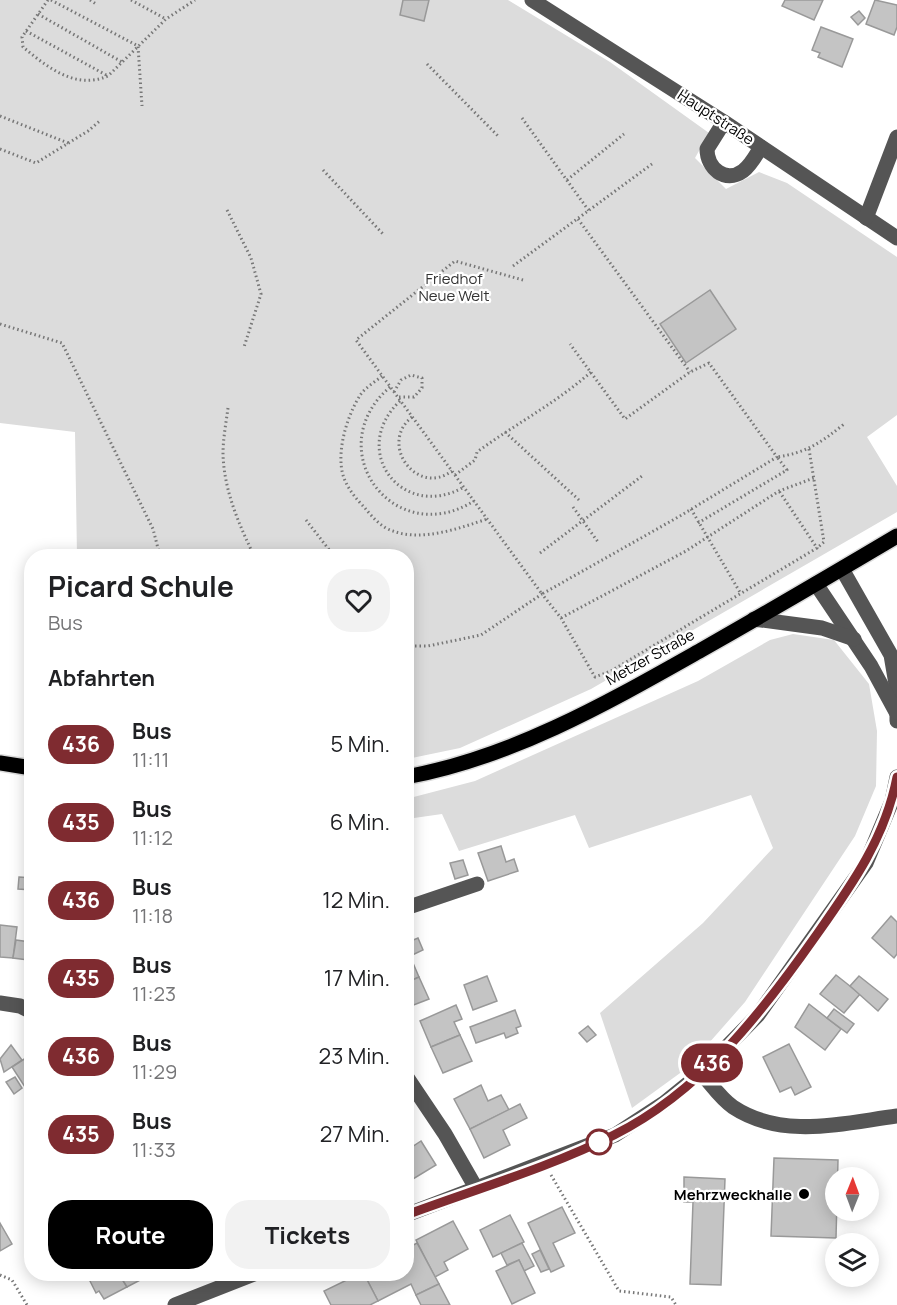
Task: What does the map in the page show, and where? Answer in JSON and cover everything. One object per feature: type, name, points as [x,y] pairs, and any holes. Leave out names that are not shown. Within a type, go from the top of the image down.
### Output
[{"type":"main road","name":"Metzer Straße","points":[[414,775],[467,762],[550,730],[644,682],[897,537]]},
{"type":"main road","points":[[0,763],[24,767]]},
{"type":"street","name":"Hauptstraße","points":[[532,0],[724,122],[897,238]]},
{"type":"street","points":[[724,122],[707,148],[707,156],[714,169],[727,175],[742,172],[761,147]]},
{"type":"street","points":[[866,218],[897,137]]},
{"type":"street","points":[[842,569],[891,655],[897,690],[897,721]]},
{"type":"street","points":[[816,584],[854,639],[896,712]]},
{"type":"street","points":[[754,619],[822,628],[854,639]]},
{"type":"street","points":[[414,1212],[615,1135],[664,1103],[701,1073],[758,1015],[866,863],[892,801],[897,777]]},
{"type":"street","points":[[414,905],[477,884]]},
{"type":"street","points":[[0,1003],[24,1008]]},
{"type":"street","points":[[701,1073],[731,1106],[753,1118],[781,1126],[826,1126],[897,1116]]},
{"type":"street","points":[[414,1088],[445,1134],[476,1188]]},
{"type":"street","points":[[214,1281],[218,1287]]},
{"type":"street","points":[[175,1305],[235,1281]]},
{"type":"path","points":[[138,46],[50,0],[22,36],[23,47],[52,71],[96,81],[108,76],[166,19],[195,0]]},
{"type":"path","points":[[90,0],[96,4]]},
{"type":"path","points":[[130,0],[164,18]]},
{"type":"path","points":[[38,14],[122,62]]},
{"type":"path","points":[[26,31],[108,76]]},
{"type":"path","points":[[138,46],[142,106]]},
{"type":"path","points":[[427,64],[499,137]]},
{"type":"path","points":[[0,117],[68,143]]},
{"type":"path","points":[[522,118],[589,211]]},
{"type":"path","points":[[0,148],[36,163],[101,120]]},
{"type":"path","points":[[567,180],[624,134]]},
{"type":"path","points":[[513,266],[652,164]]},
{"type":"path","points":[[323,170],[383,234]]},
{"type":"path","points":[[227,210],[251,258],[261,294],[244,347]]},
{"type":"path","points":[[578,219],[690,372]]},
{"type":"path","points":[[523,280],[454,261],[356,340],[561,618],[595,677],[741,594],[824,542],[809,449]]},
{"type":"path","points":[[0,324],[62,343],[153,529],[158,549]]},
{"type":"path","points":[[570,344],[625,419],[690,372],[709,363],[787,470],[698,523]]},
{"type":"path","points":[[412,417],[402,428],[399,436],[400,456],[405,464],[420,476],[439,477],[453,473],[475,460],[477,452],[571,390],[591,372]]},
{"type":"path","points":[[394,392],[401,380],[411,375],[422,378],[422,388],[414,397],[399,399],[380,430],[380,454],[389,476],[407,491],[418,496],[442,496],[464,487]]},
{"type":"path","points":[[382,376],[362,393],[351,414],[344,439],[341,458],[344,478],[357,500],[373,518],[393,532],[444,534],[488,519]]},
{"type":"path","points":[[390,387],[371,407],[361,434],[363,461],[374,486],[395,505],[421,515],[449,513],[474,501]]},
{"type":"path","points":[[228,408],[223,453],[225,474],[235,514],[251,549]]},
{"type":"path","points":[[414,646],[428,646],[481,635],[542,594],[777,457],[819,445],[844,424]]},
{"type":"path","points":[[505,432],[579,500]]},
{"type":"path","points":[[540,553],[642,476]]},
{"type":"path","points":[[561,618],[623,586],[706,538],[779,491],[814,478]]},
{"type":"path","points":[[779,491],[817,548]]},
{"type":"path","points":[[573,507],[598,542]]},
{"type":"path","points":[[691,509],[741,594]]},
{"type":"path","points":[[306,520],[329,549]]},
{"type":"path","points":[[544,1163],[619,1291],[671,1297],[676,1305]]},
{"type":"path","points":[[0,1275],[12,1280],[27,1305]]},
{"type":"green space","name":"Friedhof Neue Welt","points":[[0,0],[508,0],[610,62],[709,133],[695,158],[726,189],[759,172],[787,183],[897,257],[897,415],[867,437],[897,486],[897,512],[591,689],[460,748],[414,758],[414,549],[77,549],[75,432],[0,423]]},
{"type":"green space","points":[[793,634],[834,640],[869,684],[877,731],[876,786],[855,836],[745,1002],[687,1068],[632,1108],[600,1013],[703,923],[773,848],[751,795],[589,848],[575,815],[459,851],[442,814],[414,818],[414,797],[475,781],[698,681],[770,640]]},
{"type":"building","points":[[403,0],[429,0],[424,21],[400,15]]},
{"type":"building","points":[[785,0],[823,0],[814,20],[782,6]]},
{"type":"building","points":[[875,0],[897,5],[897,27],[894,35],[866,24]]},
{"type":"building","points":[[859,11],[865,18],[858,25],[851,17]]},
{"type":"building","points":[[821,27],[853,39],[842,67],[818,57],[820,53],[812,50]]},
{"type":"building","points":[[710,290],[736,329],[686,363],[660,324]]},
{"type":"building","points":[[501,846],[506,862],[514,859],[518,871],[488,881],[478,853]]},
{"type":"building","points":[[463,860],[468,875],[455,879],[450,863]]},
{"type":"building","points":[[19,877],[24,877],[24,889],[18,889]]},
{"type":"building","points":[[891,916],[897,922],[897,954],[894,958],[872,938]]},
{"type":"building","points":[[0,925],[17,927],[13,958],[0,957]]},
{"type":"building","points":[[418,938],[423,950],[414,954],[414,940]]},
{"type":"building","points":[[16,940],[24,941],[24,959],[13,958]]},
{"type":"building","points":[[414,965],[419,977],[414,979]]},
{"type":"building","points":[[836,975],[860,994],[844,1013],[820,994]]},
{"type":"building","points":[[487,976],[497,1001],[473,1010],[464,985]]},
{"type":"building","points":[[859,976],[888,999],[878,1011],[850,986]]},
{"type":"building","points":[[419,977],[429,999],[414,1005],[414,979]]},
{"type":"building","points":[[809,1004],[841,1029],[825,1050],[795,1027]]},
{"type":"building","points":[[456,1005],[462,1019],[454,1022],[460,1035],[431,1047],[420,1021]]},
{"type":"building","points":[[834,1009],[854,1024],[847,1033],[827,1018]]},
{"type":"building","points":[[515,1010],[521,1026],[516,1028],[518,1033],[506,1038],[504,1033],[476,1043],[470,1027]]},
{"type":"building","points":[[588,1026],[596,1035],[587,1042],[579,1033]]},
{"type":"building","points":[[460,1035],[472,1061],[443,1073],[431,1047]]},
{"type":"building","points":[[789,1044],[811,1087],[795,1095],[791,1087],[780,1092],[763,1057]]},
{"type":"building","points":[[11,1045],[22,1060],[4,1072],[0,1059]]},
{"type":"building","points":[[24,1059],[24,1085],[12,1067]]},
{"type":"building","points":[[15,1077],[22,1088],[14,1094],[6,1082]]},
{"type":"building","points":[[481,1085],[488,1101],[501,1095],[509,1110],[470,1129],[454,1099]]},
{"type":"building","points":[[520,1104],[527,1118],[503,1130],[510,1145],[484,1158],[470,1129]]},
{"type":"building","points":[[421,1141],[436,1165],[414,1178],[414,1146]]},
{"type":"building","name":"Mehrzweckhalle","points":[[774,1158],[838,1160],[838,1167],[825,1167],[825,1221],[836,1221],[836,1233],[825,1233],[825,1238],[771,1236]]},
{"type":"building","points":[[684,1177],[725,1179],[721,1285],[690,1284],[693,1202],[684,1202]]},
{"type":"building","points":[[562,1207],[575,1233],[553,1243],[564,1266],[551,1272],[528,1223]]},
{"type":"building","points":[[510,1215],[524,1242],[493,1257],[480,1230]]},
{"type":"building","points":[[453,1221],[468,1249],[444,1262],[448,1270],[435,1277],[416,1240]]},
{"type":"building","points":[[0,1223],[12,1244],[0,1251]]},
{"type":"building","points":[[417,1243],[439,1284],[416,1295],[411,1284],[378,1301],[368,1281],[414,1281],[414,1245]]},
{"type":"building","points":[[522,1243],[534,1266],[524,1271],[519,1260],[507,1265],[501,1253]]},
{"type":"building","points":[[540,1250],[549,1269],[541,1272],[532,1254]]},
{"type":"building","points":[[519,1260],[535,1293],[512,1304],[496,1271]]},
{"type":"building","points":[[90,1281],[123,1281],[127,1287],[104,1299],[99,1291],[96,1293]]},
{"type":"building","points":[[123,1281],[138,1281],[127,1287]]},
{"type":"building","points":[[345,1281],[368,1281],[378,1301],[370,1305],[331,1305],[324,1291]]},
{"type":"building","points":[[439,1284],[450,1305],[421,1305],[416,1295]]},
{"type":"bus line","name":"436","points":[[414,1212],[615,1135],[664,1103],[701,1073],[758,1015],[866,863],[892,801],[897,777]]},
{"type":"place","name":"Mehrzweckhalle","points":[[804,1194]]}]
